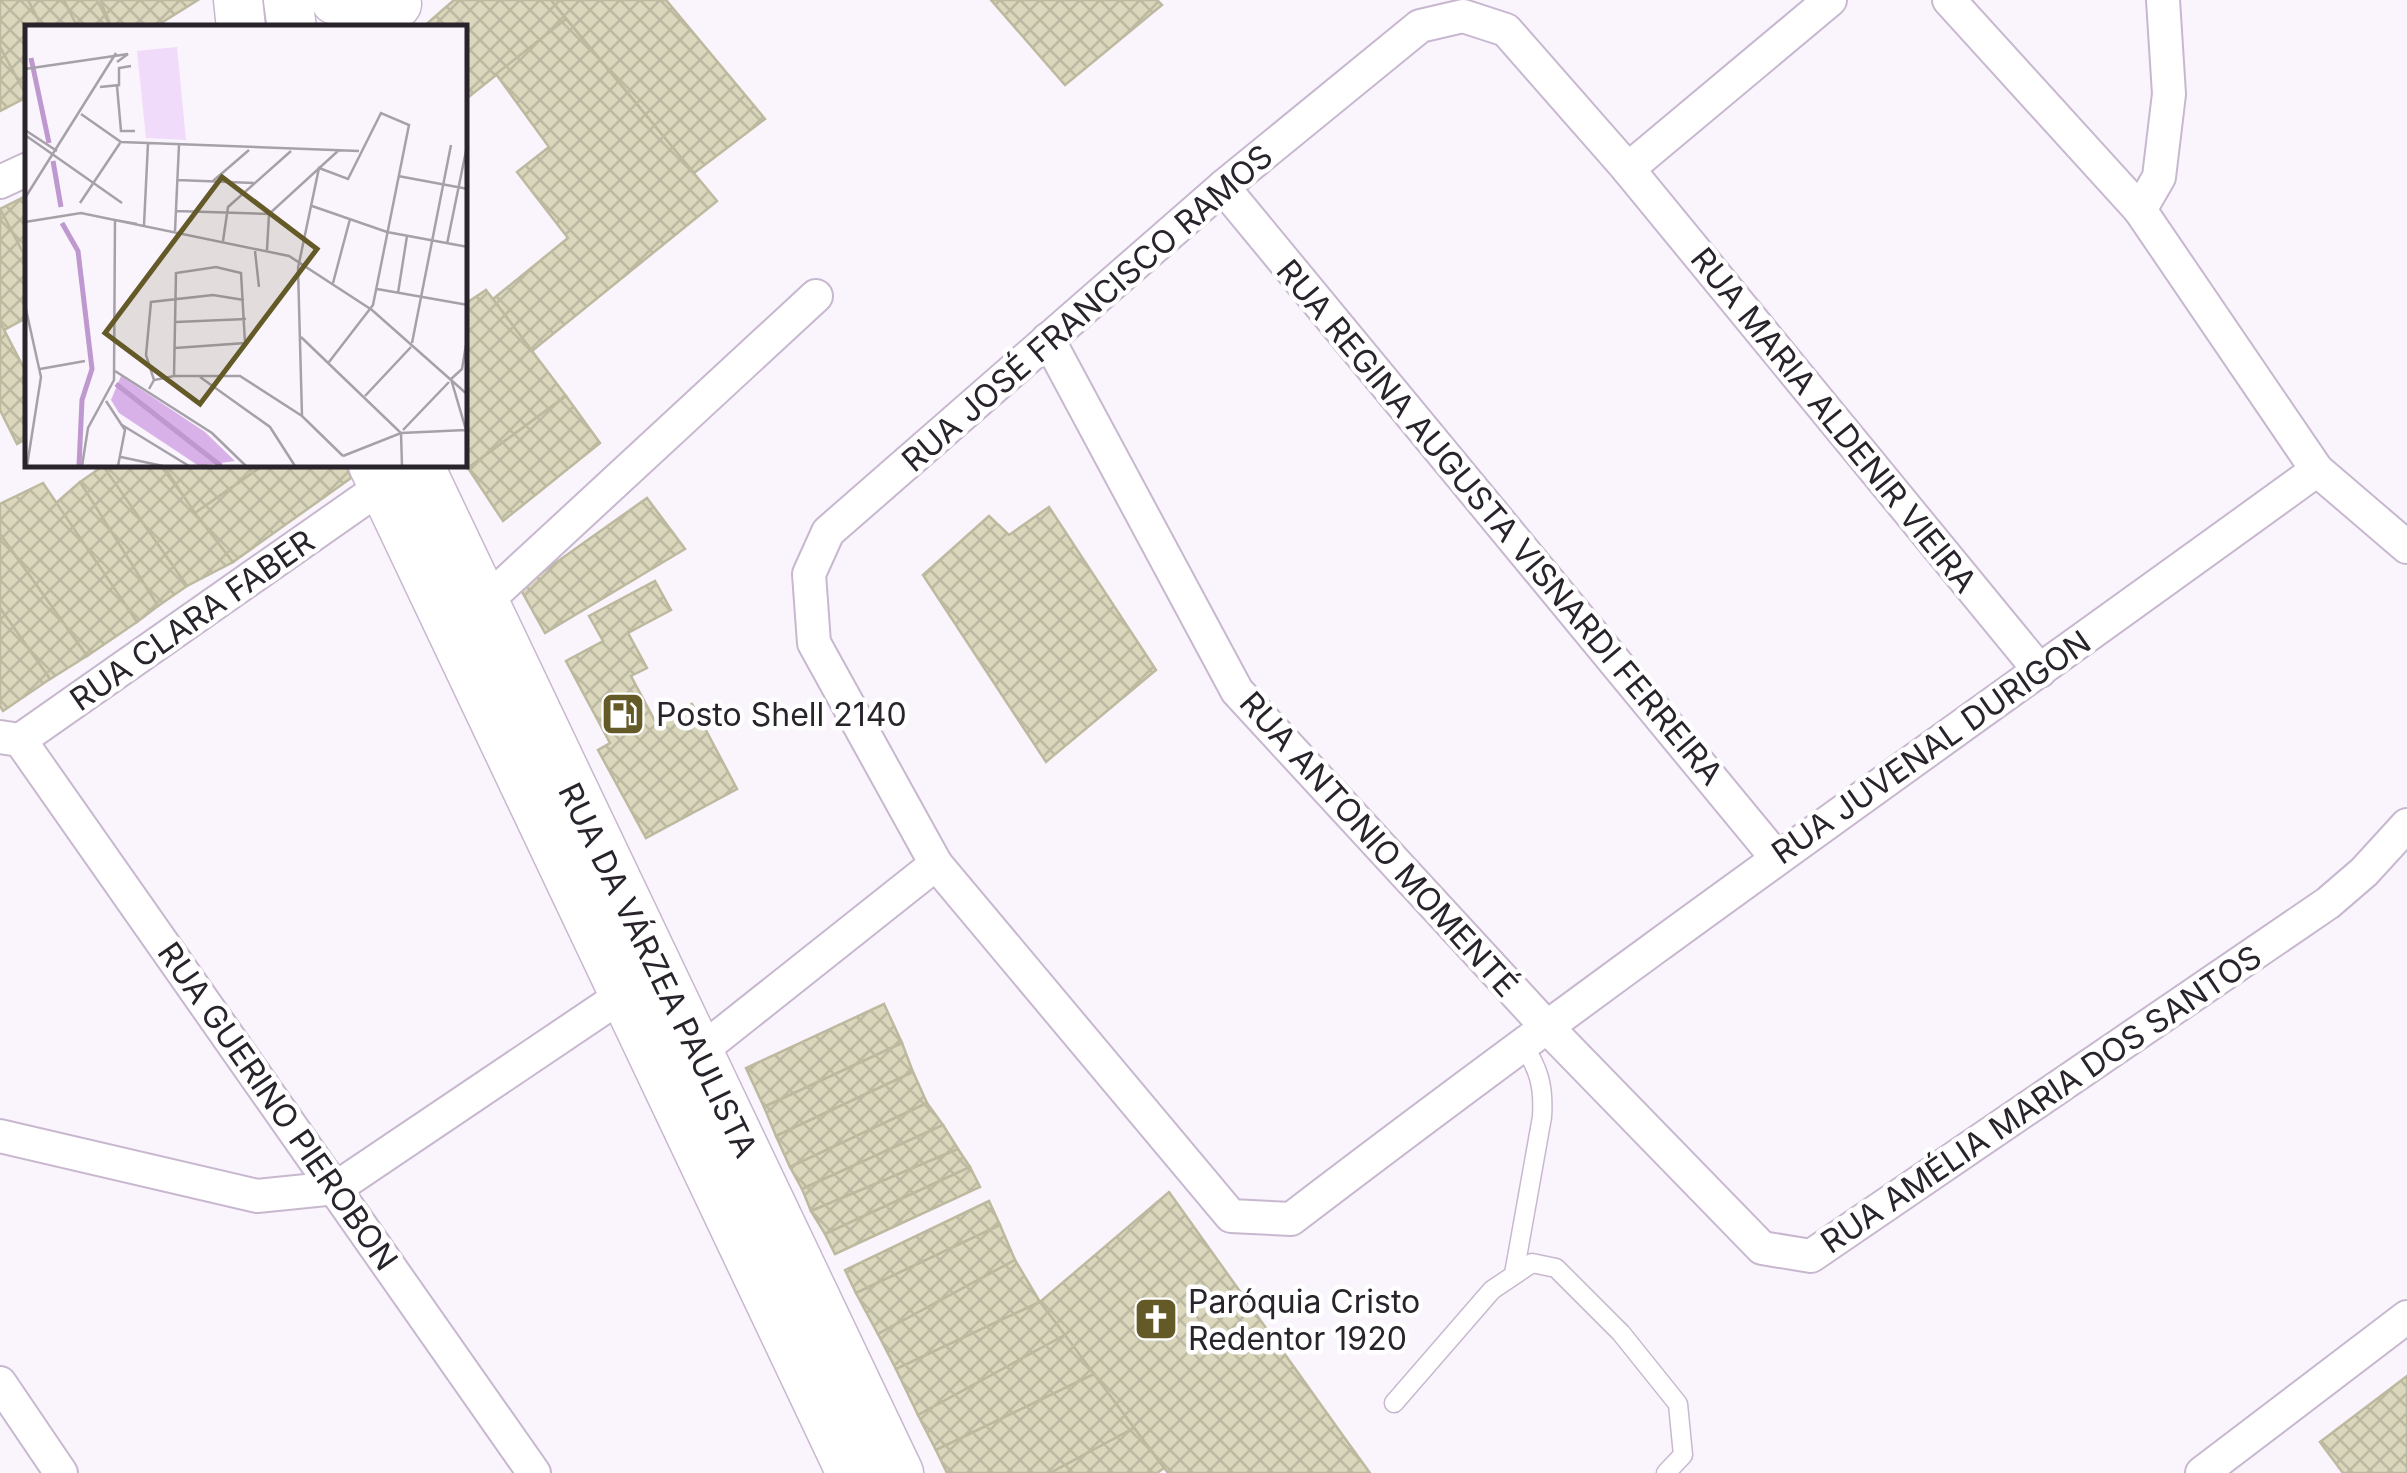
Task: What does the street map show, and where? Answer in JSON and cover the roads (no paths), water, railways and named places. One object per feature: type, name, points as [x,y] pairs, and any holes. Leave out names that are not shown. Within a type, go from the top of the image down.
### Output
[{"type":"main road","points":[[238,0],[241,25]]},
{"type":"main road","points":[[288,0],[292,25]]},
{"type":"main road","points":[[335,0],[387,10]]},
{"type":"main road","name":"RUA DA VÁRZEA PAULISTA","points":[[391,472],[484,604],[899,1473]]},
{"type":"main road","name":"RUA DA VÁRZEA PAULISTA","points":[[391,472],[624,994],[851,1473]]},
{"type":"street","points":[[1628,168],[1830,0]]},
{"type":"street","points":[[1949,0],[2140,210],[2317,470],[2407,548]]},
{"type":"street","points":[[2140,210],[2159,177],[2169,94],[2163,0]]},
{"type":"street","name":"RUA JOSÉ FRANCISCO RAMOS","points":[[1534,1034],[1290,1219],[1231,1216],[936,864],[814,643],[809,574],[828,532],[1223,187],[1420,26],[1463,16],[1506,30],[1628,168]]},
{"type":"street","name":"RUA MARIA ALDENIR VIEIRA","points":[[1628,168],[2040,670]]},
{"type":"street","points":[[0,182],[25,170]]},
{"type":"street","name":"RUA REGINA AUGUSTA VISNARDI FERREIRA","points":[[1223,187],[1776,857]]},
{"type":"street","points":[[484,604],[816,296]]},
{"type":"street","name":"RUA ANTONIO MOMENTÉ","points":[[1048,340],[1237,691],[1534,1034]]},
{"type":"street","name":"RUA JUVENAL DURIGON","points":[[1534,1034],[2317,470]]},
{"type":"street","name":"RUA CLARA FABER","points":[[10,738],[391,472]]},
{"type":"street","name":"RUA GUERINO PIEROBON","points":[[10,738],[336,1188],[534,1473]]},
{"type":"street","name":"RUA AMÉLIA MARIA DOS SANTOS","points":[[1534,1034],[1762,1248],[1812,1256],[2328,903],[2364,872],[2407,825]]},
{"type":"street","points":[[698,1053],[936,864]]},
{"type":"street","points":[[0,1136],[257,1196],[336,1188],[624,994]]},
{"type":"street","points":[[2202,1473],[2407,1317]]},
{"type":"street","points":[[0,1383],[61,1473]]},
{"type":"lane","points":[[1514,1274],[1542,1116],[1544,1091],[1534,1034]]},
{"type":"lane","points":[[1394,1402],[1492,1290],[1532,1263],[1556,1268],[1620,1334],[1678,1404],[1683,1455],[1666,1473]]},
{"type":"place","name":"Posto Shell 2140","points":[[623,714]]},
{"type":"place","name":"Paróquia Cristo Redentor 1920","points":[[1156,1319]]}]
